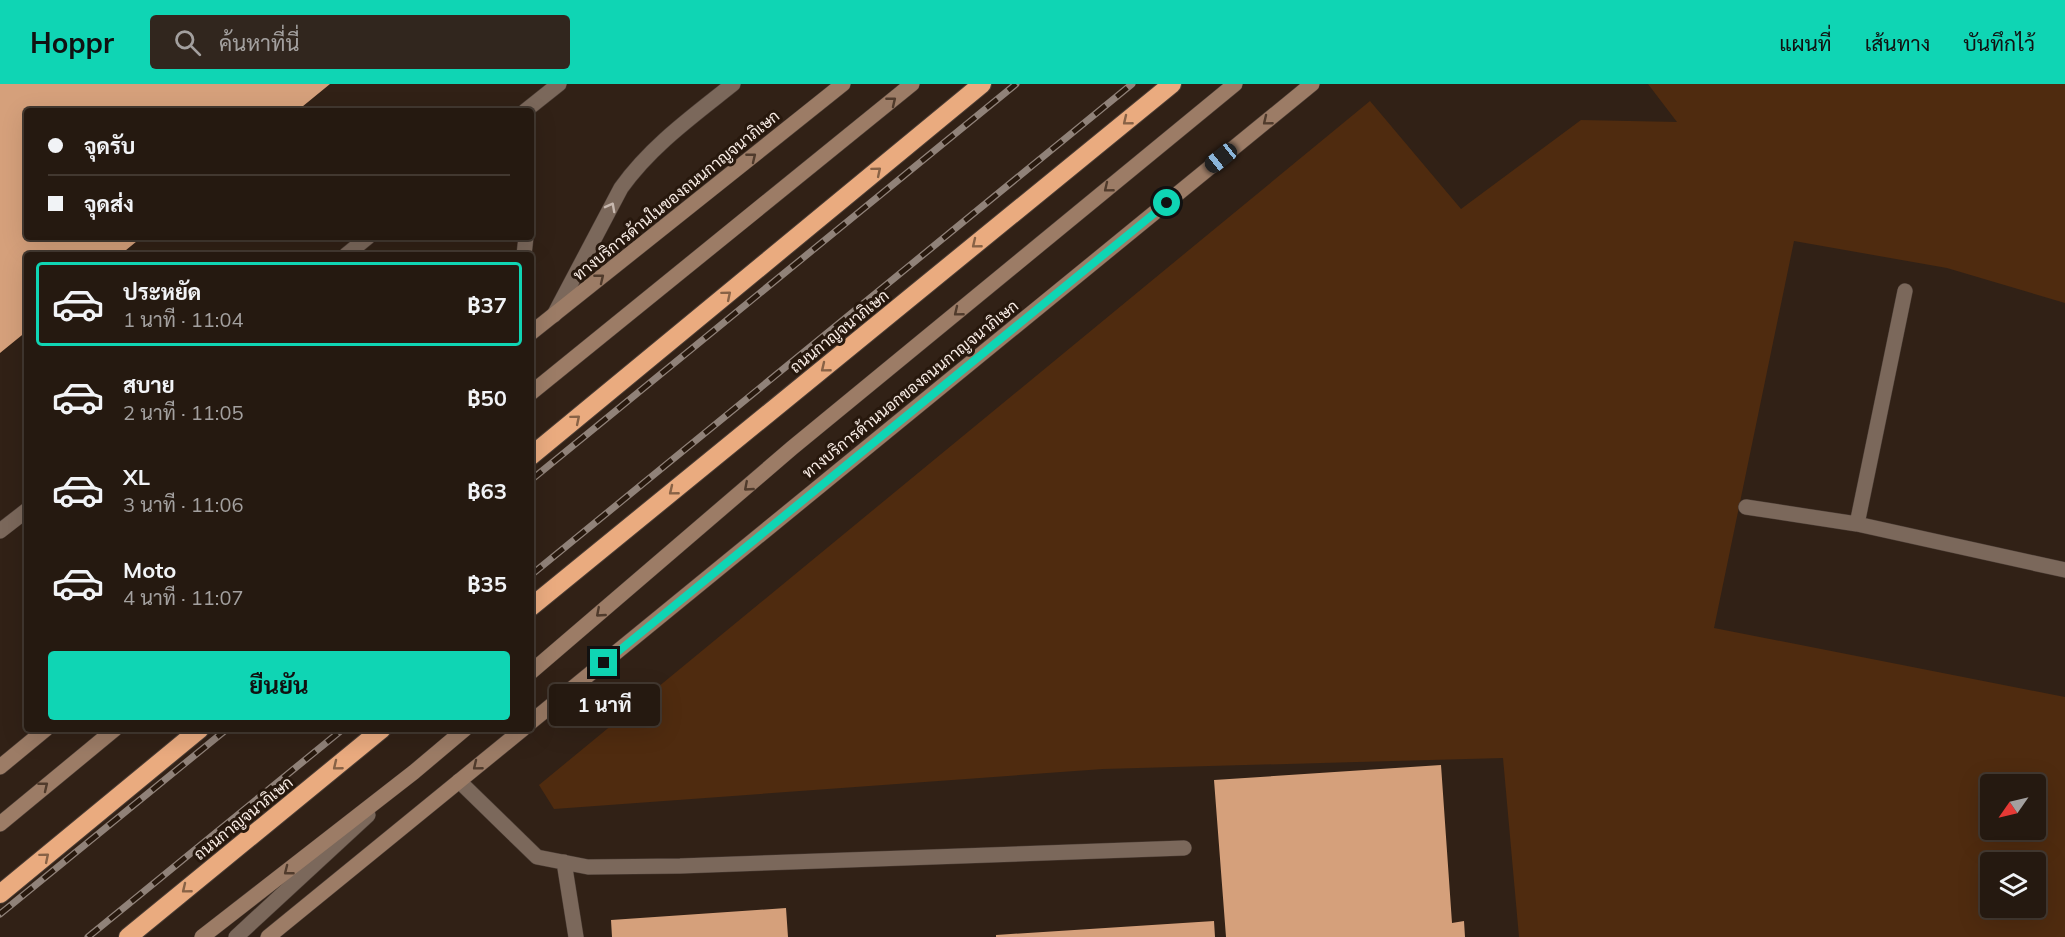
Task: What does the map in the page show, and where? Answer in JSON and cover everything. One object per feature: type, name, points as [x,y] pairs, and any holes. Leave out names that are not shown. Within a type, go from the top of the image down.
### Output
[{"type":"highway","points":[[534,454],[982,84]]},
{"type":"highway","name":"ถนนกาญจนาภิเษก","points":[[534,606],[1172,84]]},
{"type":"highway","points":[[0,894],[196,732]]},
{"type":"highway","name":"ถนนกาญจนาภิเษก","points":[[128,937],[378,732]]},
{"type":"main road","name":"ทางบริการด้านในของถนนกาญจนาภิเษก","points":[[534,331],[843,84]]},
{"type":"main road","points":[[534,391],[912,84]]},
{"type":"main road","points":[[534,669],[792,448],[1235,84]]},
{"type":"main road","name":"ทางบริการด้านนอกของถนนกาญจนาภิเษก","points":[[534,720],[1312,84]]},
{"type":"main road","points":[[0,767],[42,732]]},
{"type":"main road","points":[[0,824],[111,732]]},
{"type":"main road","points":[[202,937],[414,772],[461,732]]},
{"type":"main road","points":[[268,937],[519,732]]},
{"type":"street","points":[[529,108],[559,84]]},
{"type":"street","points":[[554,315],[621,188],[634,169],[652,149],[733,84]]},
{"type":"street","points":[[350,252],[364,240]]},
{"type":"street","points":[[1857,524],[1905,291]]},
{"type":"street","points":[[1746,507],[1857,524],[2065,570]]},
{"type":"street","points":[[0,531],[24,512]]},
{"type":"street","points":[[236,937],[414,772]]},
{"type":"street","points":[[459,781],[537,857],[588,867],[680,866],[1184,848]]},
{"type":"street","points":[[564,862],[576,937]]},
{"type":"shaded area","points":[[1648,84],[2065,84],[2065,303],[1947,268],[1794,241],[1714,628],[2065,697],[2065,937],[1519,937],[1503,758],[1103,769],[554,809],[539,785],[1370,101],[1461,209],[1581,120],[1677,122]]},
{"type":"building","points":[[0,84],[330,84],[301,108],[24,108],[24,240],[138,240],[124,252],[24,252],[24,333],[0,353]]},
{"type":"building","points":[[1441,765],[1452,923],[1464,921],[1465,937],[1226,937],[1214,780]]},
{"type":"building","points":[[786,908],[788,937],[612,937],[611,920]]},
{"type":"building","points":[[1214,921],[1215,937],[996,937],[996,935]]},
{"type":"railway","points":[[534,478],[1016,84]]},
{"type":"railway","points":[[534,573],[1132,84]]},
{"type":"railway","points":[[0,914],[223,732]]},
{"type":"railway","points":[[88,937],[339,732]]},
{"type":"route","points":[[604,663],[1167,203]]}]
